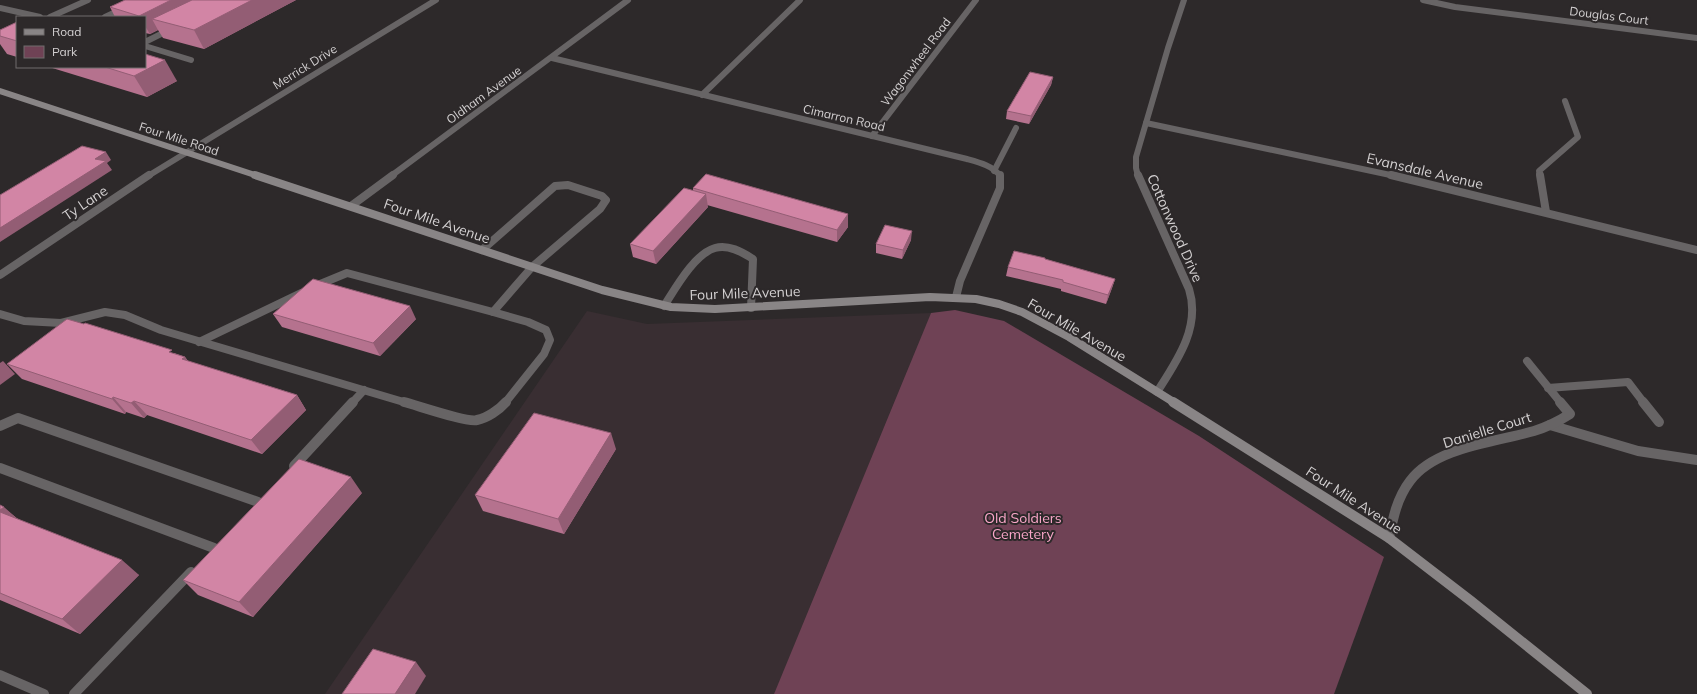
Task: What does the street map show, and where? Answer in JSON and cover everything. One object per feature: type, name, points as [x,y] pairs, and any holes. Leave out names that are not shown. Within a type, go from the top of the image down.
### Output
[{"type":"street","points":[[52,16],[88,0]]},
{"type":"street","points":[[107,16],[141,0]]},
{"type":"street","name":"Merrick Drive","points":[[186,153],[436,0]]},
{"type":"street","name":"Oldham Avenue","points":[[351,206],[628,0]]},
{"type":"street","points":[[702,95],[800,0]]},
{"type":"street","name":"Wagonwheel Road","points":[[872,136],[896,108],[976,0]]},
{"type":"street","name":"Cottonwood Drive","points":[[1157,392],[1190,330],[1193,317],[1193,304],[1189,289],[1149,203],[1136,168],[1136,157],[1168,48],[1184,0]]},
{"type":"street","name":"Douglas Court","points":[[1423,0],[1455,7],[1697,38]]},
{"type":"street","points":[[0,8],[36,16]]},
{"type":"street","points":[[146,42],[177,26]]},
{"type":"street","points":[[146,46],[192,60]]},
{"type":"street","name":"Cimarron Road","points":[[552,58],[978,163],[994,171]]},
{"type":"street","name":"Four Mile Road","points":[[0,91],[351,206]]},
{"type":"street","points":[[1546,212],[1539,171],[1578,137],[1565,101]]},
{"type":"street","name":"Evansdale Avenue","points":[[1146,123],[1318,158],[1546,212],[1697,250]]},
{"type":"street","points":[[956,297],[960,282],[1000,188],[1001,181],[999,174],[994,171],[1016,128]]},
{"type":"street","name":"Ty Lane","points":[[0,275],[132,186],[186,153]]},
{"type":"street","points":[[482,250],[555,186],[568,185],[602,196],[606,200],[600,209],[532,267],[493,312]]},
{"type":"street","name":"Four Mile Avenue","points":[[351,206],[602,290],[664,306],[692,309],[751,308],[930,297],[956,297],[976,298],[1022,312],[1069,337],[1296,478],[1389,538],[1471,601],[1586,694]]},
{"type":"street","points":[[664,306],[693,264],[713,248],[725,247],[742,252],[753,259],[751,308]]},
{"type":"street","points":[[0,314],[24,321],[61,323],[105,312],[125,315],[161,330],[199,342],[448,415],[476,421],[500,409],[544,354],[550,340],[546,330],[528,322],[347,273],[325,281],[273,308],[199,342]]},
{"type":"street","name":"Danielle Court","points":[[1389,538],[1394,514],[1405,488],[1415,474],[1432,463],[1454,454],[1550,425],[1570,414],[1527,361]]},
{"type":"street","points":[[1548,388],[1628,382],[1659,422]]},
{"type":"street","points":[[285,475],[364,390]]},
{"type":"street","points":[[0,426],[18,418],[258,502]]},
{"type":"street","points":[[1550,425],[1638,452],[1697,460]]},
{"type":"street","points":[[0,468],[214,548]]},
{"type":"street","points":[[74,694],[198,566]]},
{"type":"street","points":[[0,674],[44,694]]},
{"type":"shaded area","points":[[587,311],[647,324],[931,313],[774,694],[325,694]]},
{"type":"green space","name":"Old Soldiers Cemetery","points":[[955,310],[1004,321],[1199,436],[1384,557],[1334,694],[774,694],[931,313]]},
{"type":"building","points":[[125,0],[171,0],[139,16],[110,7]]},
{"type":"building","points":[[192,0],[252,0],[194,30],[152,19]]},
{"type":"building","points":[[16,22],[16,41],[0,36],[0,30]]},
{"type":"building","points":[[146,54],[165,60],[134,76],[108,68],[146,68]]},
{"type":"building","points":[[1030,72],[1053,77],[1031,116],[1007,111]]},
{"type":"building","points":[[82,146],[106,152],[95,159],[106,161],[0,228],[0,195]]},
{"type":"building","points":[[706,174],[848,214],[837,230],[693,188]]},
{"type":"building","points":[[684,188],[706,194],[653,251],[630,244]]},
{"type":"building","points":[[885,225],[912,231],[903,250],[876,244]]},
{"type":"building","points":[[1014,251],[1045,258],[1115,279],[1108,295],[1063,282],[1063,280],[1008,267]]},
{"type":"building","points":[[313,279],[410,306],[373,343],[273,314]]},
{"type":"building","points":[[67,319],[85,323],[172,350],[169,352],[185,357],[182,359],[297,395],[251,440],[134,401],[131,403],[113,397],[112,399],[7,364]]},
{"type":"building","points":[[534,413],[611,433],[558,519],[475,495]]},
{"type":"building","points":[[299,459],[351,477],[239,602],[183,580]]},
{"type":"building","points":[[0,512],[122,560],[62,619],[0,593]]},
{"type":"building","points":[[373,649],[416,662],[395,694],[342,694]]}]
